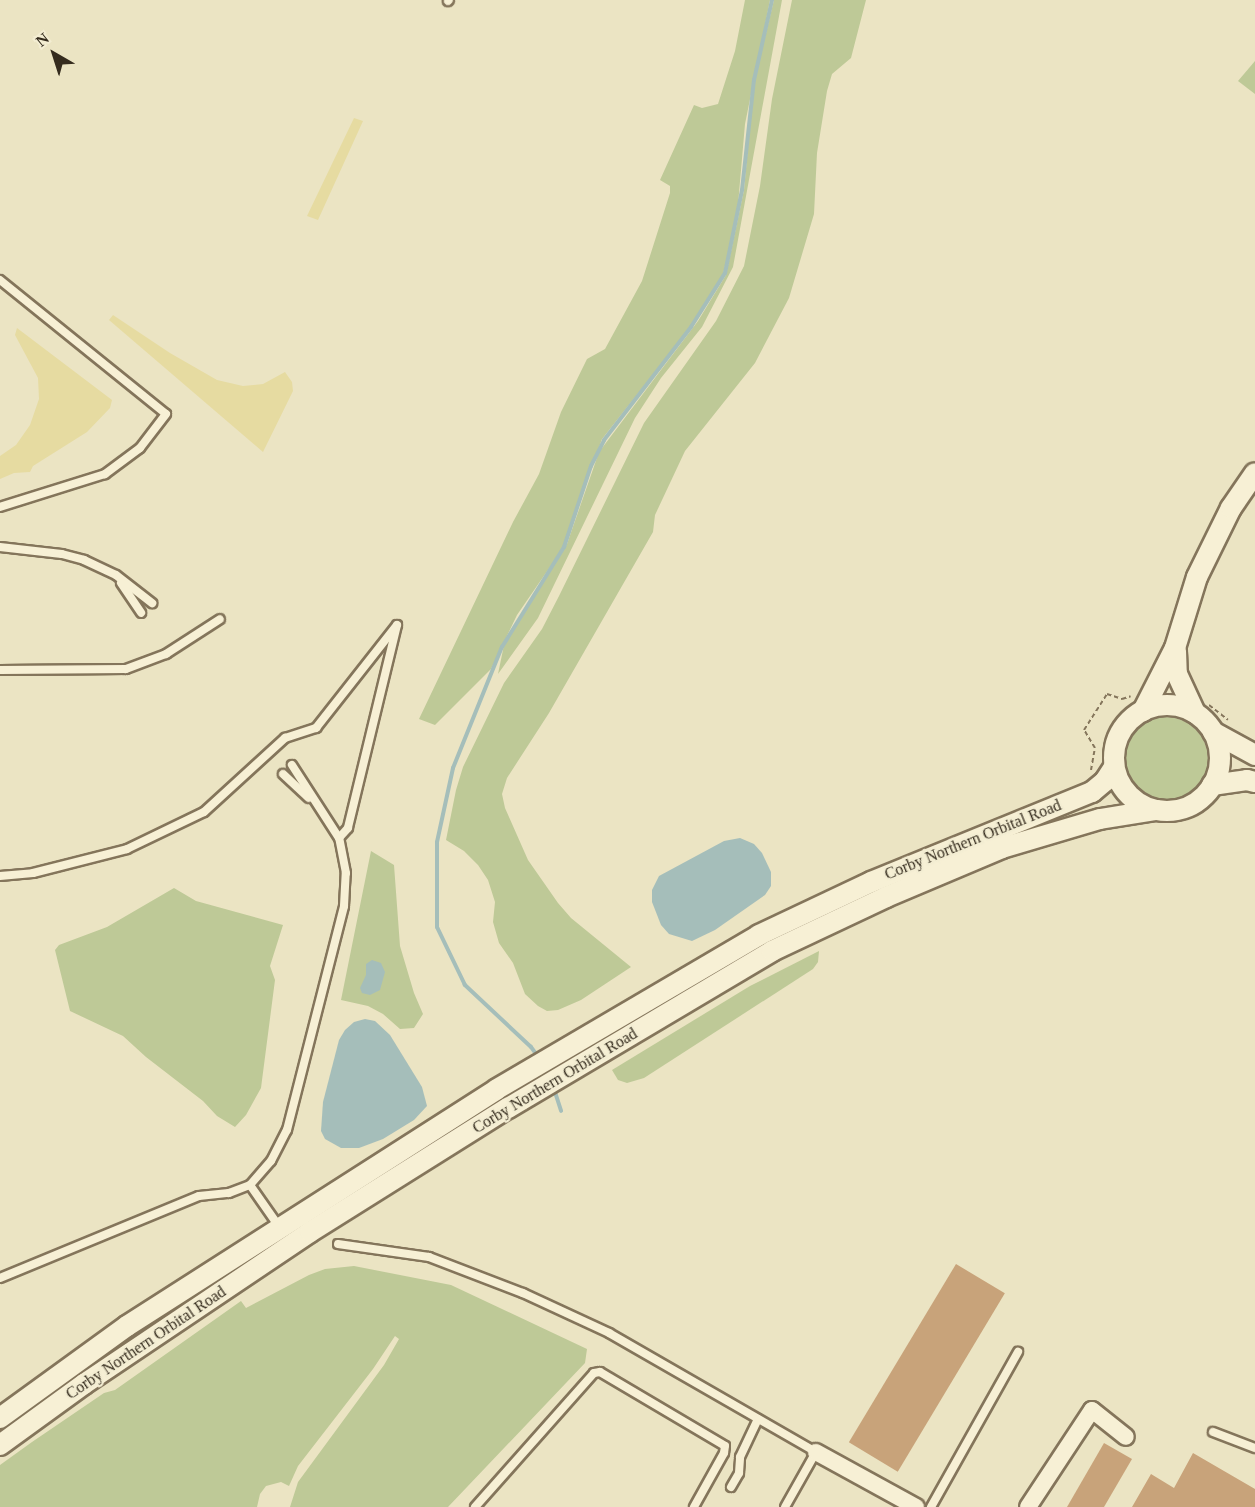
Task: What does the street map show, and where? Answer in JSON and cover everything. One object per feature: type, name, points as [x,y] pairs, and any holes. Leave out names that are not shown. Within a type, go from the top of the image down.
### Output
[{"type":"street","points":[[1143,711],[1175,648],[1197,577],[1231,508],[1255,473]]},
{"type":"street","points":[[1175,648],[1177,674],[1200,707],[1213,732],[1219,749],[1219,768],[1212,785],[1202,798],[1187,807],[1172,811],[1156,810],[1141,805],[1128,795],[1119,782],[1114,766],[1115,744],[1121,730],[1131,719],[1157,706],[1200,707]]},
{"type":"street","points":[[1213,732],[1255,756]]},
{"type":"street","name":"Corby Northern Orbital Road","points":[[0,1418],[127,1326],[497,1089],[759,935],[871,882],[1092,792],[1105,781],[1114,766]]},
{"type":"street","points":[[1212,785],[1247,780],[1255,782]]},
{"type":"street","name":"Corby Northern Orbital Road","points":[[0,1445],[84,1384],[310,1232],[508,1108],[772,951],[886,897],[1002,849],[1100,819],[1156,810]]},
{"type":"street","points":[[1028,1507],[1092,1410],[1126,1437]]},
{"type":"street","points":[[816,1452],[916,1507]]},
{"type":"lane","points":[[0,280],[166,414],[140,448],[105,474],[0,507]]},
{"type":"lane","points":[[0,547],[62,554],[84,560],[116,575],[152,603]]},
{"type":"lane","points":[[116,575],[141,613]]},
{"type":"lane","points":[[0,670],[104,671],[126,669],[166,654],[220,619]]},
{"type":"lane","points":[[0,876],[33,873],[127,849],[204,812],[285,738],[316,728],[397,624],[348,828],[339,838]]},
{"type":"lane","points":[[0,1278],[200,1196],[229,1193],[250,1185],[271,1161],[287,1130],[344,906],[346,873],[339,838],[292,765]]},
{"type":"lane","points":[[283,774],[319,806]]},
{"type":"lane","points":[[250,1185],[280,1228]]},
{"type":"lane","points":[[338,1244],[429,1257],[484,1276],[609,1333],[816,1452],[785,1507]]},
{"type":"lane","points":[[931,1507],[1018,1352]]},
{"type":"lane","points":[[475,1507],[594,1373],[600,1372],[724,1446],[724,1453],[694,1507]]},
{"type":"lane","points":[[731,1487],[739,1473],[740,1457],[758,1419]]},
{"type":"lane","points":[[1213,1432],[1255,1448]]},
{"type":"path","points":[[1086,778],[1095,759],[1095,748],[1084,730],[1107,694],[1122,699],[1130,697],[1146,685],[1156,688]]},
{"type":"path","points":[[1200,707],[1231,723]]},
{"type":"green space","points":[[745,0],[770,0],[745,124],[737,216],[723,274],[687,331],[602,439],[563,548],[517,615],[491,669],[435,725],[419,719],[513,522],[539,474],[561,412],[587,359],[605,349],[642,281],[670,193],[670,186],[660,180],[694,105],[702,108],[718,104],[735,51]]},
{"type":"green space","points":[[774,0],[782,0],[733,267],[702,327],[661,378],[635,418],[538,618],[498,674],[504,645],[567,544],[599,452],[698,321],[726,275],[744,190],[754,83]]},
{"type":"green space","points":[[792,0],[866,0],[851,58],[832,74],[827,91],[817,153],[814,214],[789,298],[755,363],[685,451],[655,515],[653,532],[549,713],[507,778],[502,794],[505,808],[528,860],[558,903],[571,918],[631,967],[581,1000],[558,1010],[547,1011],[525,994],[513,963],[499,943],[493,922],[495,902],[488,880],[478,865],[464,851],[446,840],[456,790],[463,767],[504,683],[542,629],[644,423],[716,321],[744,266],[760,186],[772,99]]},
{"type":"green space","points":[[1255,61],[1255,94],[1238,81]]},
{"type":"green space","points":[[1166,717],[1182,720],[1196,729],[1205,743],[1208,759],[1205,775],[1196,789],[1182,798],[1166,801],[1150,798],[1136,789],[1127,775],[1124,759],[1127,743],[1136,729],[1150,720]]},
{"type":"green space","points":[[371,851],[394,865],[400,946],[423,1014],[414,1028],[400,1029],[383,1014],[368,1006],[341,1000]]},
{"type":"green space","points":[[174,888],[196,901],[283,925],[270,966],[275,980],[261,1088],[246,1115],[235,1127],[217,1116],[203,1101],[123,1036],[70,1011],[55,950],[59,945],[107,927]]},
{"type":"green space","points":[[819,951],[818,962],[813,969],[644,1078],[627,1083],[618,1080],[612,1070],[750,986]]},
{"type":"green space","points":[[354,1266],[451,1285],[587,1349],[585,1363],[448,1507],[290,1507],[298,1482],[384,1365],[399,1339],[395,1336],[373,1369],[298,1466],[289,1486],[281,1482],[266,1486],[260,1494],[257,1507],[0,1507],[0,1465],[32,1442],[104,1393],[115,1390],[241,1301],[246,1308],[309,1275],[325,1269]]},
{"type":"sand","points":[[354,118],[363,121],[318,220],[307,216]]},
{"type":"sand","points":[[113,315],[170,353],[217,380],[243,386],[263,384],[285,372],[292,382],[293,391],[263,452],[109,320]]},
{"type":"sand","points":[[17,328],[112,400],[110,408],[87,432],[33,466],[30,472],[14,473],[0,479],[0,456],[16,445],[30,425],[39,399],[38,378],[15,335]]},
{"type":"water","points":[[740,838],[754,844],[762,853],[771,872],[771,886],[765,895],[715,930],[692,941],[669,934],[661,925],[652,902],[652,890],[659,876],[724,841]]},
{"type":"water","points":[[372,960],[381,963],[385,972],[380,990],[370,995],[362,993],[360,988],[366,975],[366,964]]},
{"type":"water","points":[[365,1019],[375,1021],[390,1035],[422,1087],[427,1106],[414,1120],[383,1139],[359,1148],[341,1148],[325,1139],[321,1131],[323,1102],[339,1040],[354,1022]]},
{"type":"building","points":[[956,1264],[1005,1293],[898,1472],[849,1442]]},
{"type":"building","points":[[1104,1443],[1132,1459],[1104,1507],[1067,1507]]},
{"type":"building","points":[[1193,1453],[1255,1489],[1255,1507],[1132,1507],[1151,1474],[1174,1488]]},
{"type":"waterway","points":[[539,1058],[531,1047],[465,985],[437,927],[437,842],[453,768],[502,647],[564,547],[591,466],[604,440],[691,327],[725,273],[742,190],[754,80],[772,0]]},
{"type":"waterway","points":[[554,1089],[561,1111]]}]
